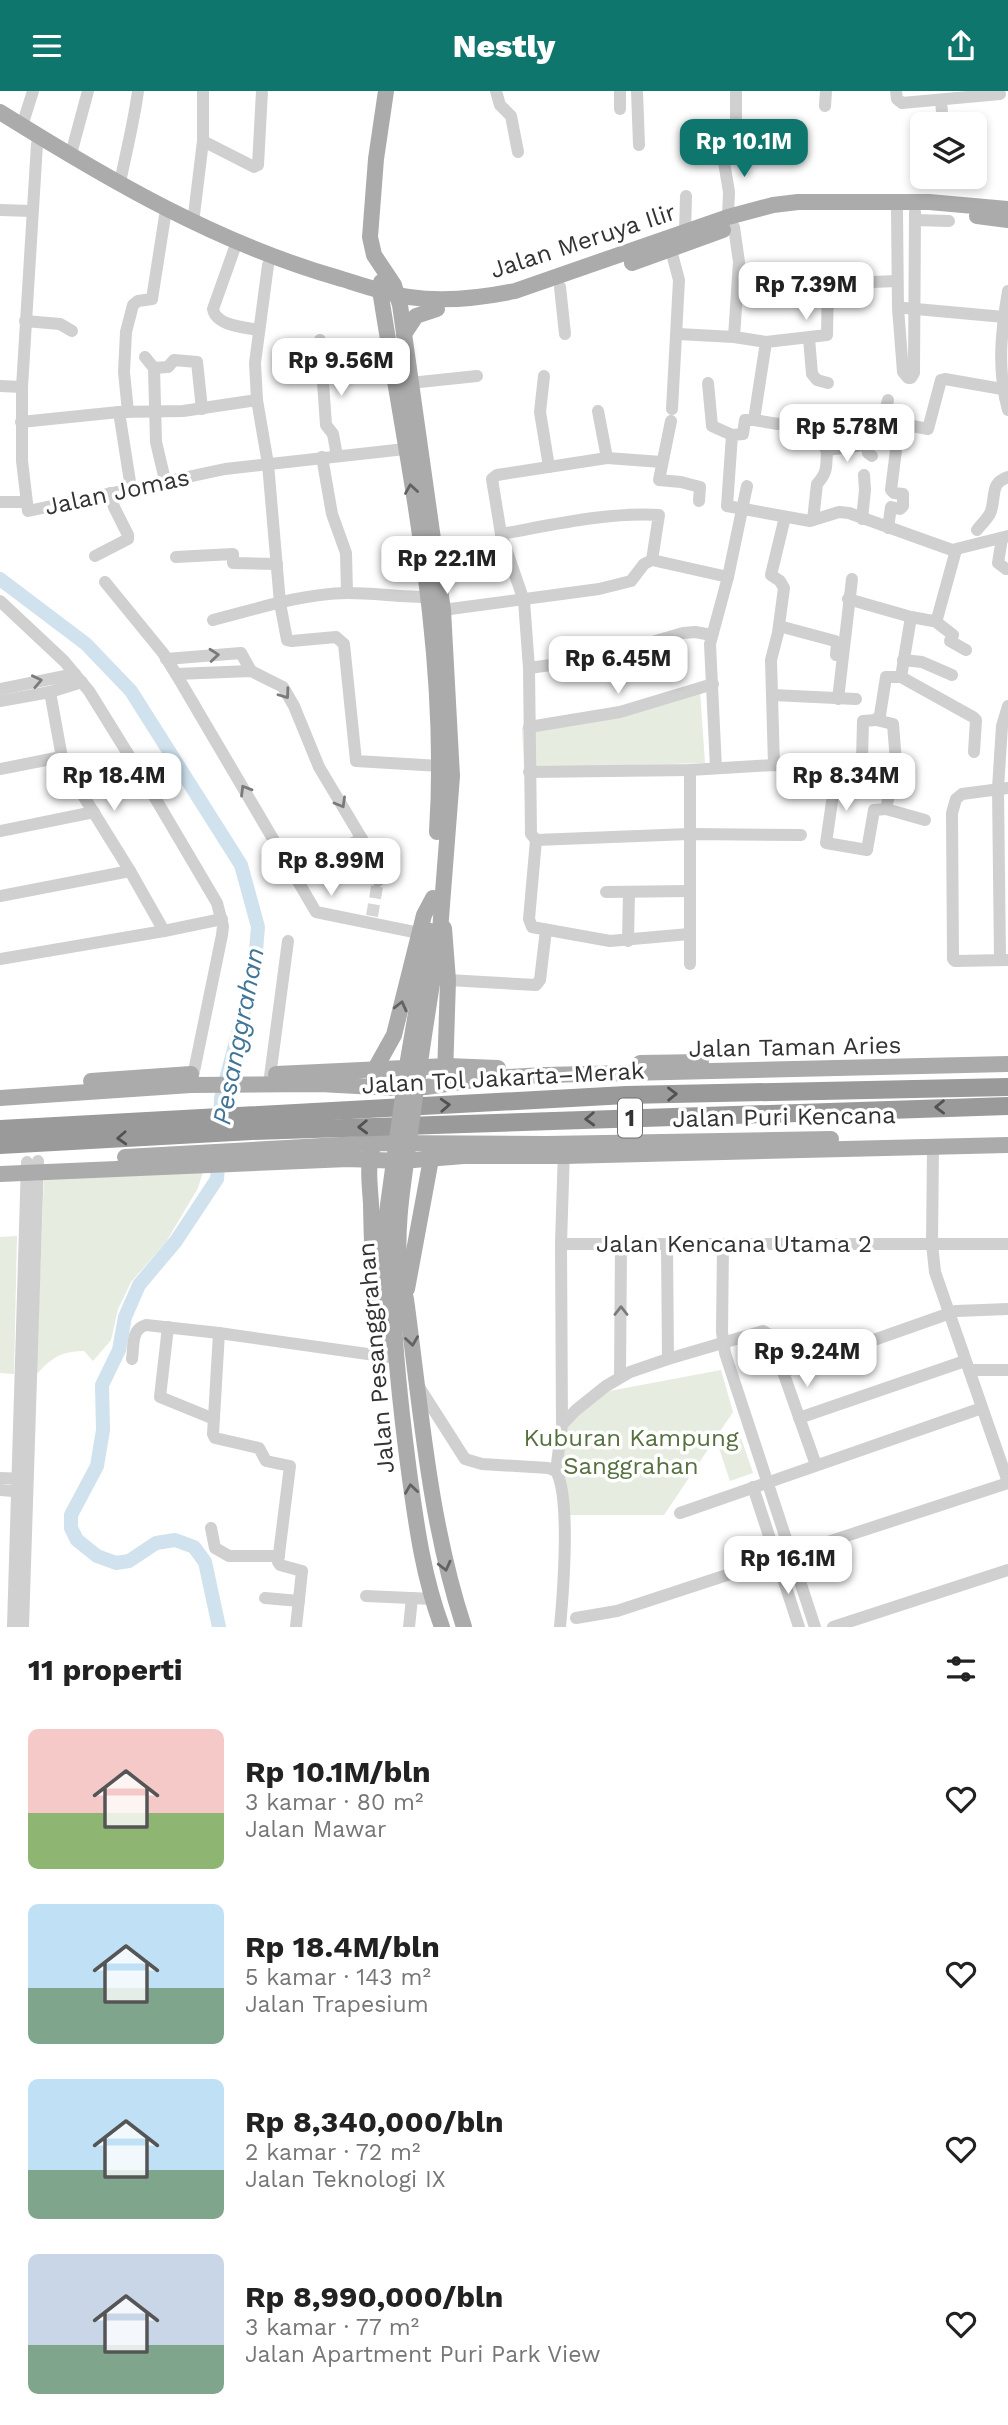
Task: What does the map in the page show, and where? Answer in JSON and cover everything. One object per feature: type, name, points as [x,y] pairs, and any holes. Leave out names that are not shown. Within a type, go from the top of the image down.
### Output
[{"type":"highway","name":"Jalan Tol Jakarta–Merak","points":[[254,1123],[626,1095],[1008,1087]]},
{"type":"highway","name":"Jalan Tol Jakarta–Merak","points":[[0,1129],[1008,1105]]},
{"type":"highway","name":"Jalan Tol Jakarta–Merak","points":[[0,1145],[190,1126]]},
{"type":"main road","points":[[386,91],[370,228],[372,249],[394,285],[399,300]]},
{"type":"main road","name":"Jalan Meruya Ilir","points":[[0,112],[193,223],[272,257],[381,295],[438,309],[505,303],[560,287],[671,250],[773,205],[798,202],[929,202],[1008,209]]},
{"type":"main road","name":"Jalan Meruya Ilir","points":[[0,122],[165,216],[234,250],[268,265],[360,293],[381,295]]},
{"type":"main road","name":"Jalan Meruya Ilir","points":[[399,300],[482,297],[515,291],[685,233],[784,213],[897,211],[915,216],[1008,220]]},
{"type":"main road","name":"Jalan Pesanggrahan","points":[[382,269],[381,295],[407,410],[443,610],[438,903]]},
{"type":"main road","points":[[360,293],[386,320]]},
{"type":"main road","name":"Jalan Pesanggrahan","points":[[399,300],[410,383],[405,449],[429,597],[452,783],[438,903],[428,930],[387,1212],[387,1266],[416,1525],[442,1627]]},
{"type":"main road","points":[[404,334],[416,316],[438,309]]},
{"type":"main road","points":[[438,903],[448,980],[447,1066],[443,1086]]},
{"type":"main road","points":[[374,1086],[375,1069],[394,1035],[428,930]]},
{"type":"main road","name":"Jalan Pesanggrahan","points":[[428,930],[419,1059],[397,1235],[400,1274],[418,1384],[428,1413],[437,1532],[450,1586],[464,1627]]},
{"type":"main road","points":[[394,1035],[415,1051],[433,1050],[446,1041]]},
{"type":"main road","name":"Jalan Taman Aries","points":[[881,1063],[1008,1054]]},
{"type":"main road","name":"Jalan Taman Aries","points":[[269,1080],[375,1069],[447,1066],[482,1069],[881,1063],[1008,1064]]},
{"type":"main road","name":"Jalan Taman Aries","points":[[269,1080],[394,1088],[443,1086],[487,1078],[713,1067]]},
{"type":"main road","points":[[0,1089],[192,1080],[269,1080]]},
{"type":"main road","points":[[0,1098],[192,1080]]},
{"type":"main road","name":"Jalan Puri Kencana","points":[[246,1156],[430,1159],[564,1150],[1008,1135]]},
{"type":"main road","points":[[406,1299],[430,1159],[429,1149],[423,1142]]},
{"type":"main road","name":"Jalan Puri Kencana","points":[[246,1156],[310,1146],[423,1142],[564,1150],[1008,1145]]},
{"type":"main road","points":[[377,1143],[369,1160],[374,1267],[383,1323],[396,1352]]},
{"type":"main road","points":[[0,1174],[33,1167],[246,1156]]},
{"type":"main road","points":[[0,1163],[33,1167]]},
{"type":"main road","points":[[371,1201],[380,1182],[389,1177],[400,1177],[410,1180],[417,1188],[420,1208]]},
{"type":"street","points":[[22,126],[33,91]]},
{"type":"street","points":[[71,154],[88,91]]},
{"type":"street","points":[[120,183],[138,91]]},
{"type":"street","points":[[193,223],[203,141],[203,91]]},
{"type":"street","points":[[203,141],[254,166],[258,165],[262,91]]},
{"type":"street","points":[[496,91],[500,105],[511,116],[519,152]]},
{"type":"street","points":[[620,91],[620,109]]},
{"type":"street","points":[[638,91],[639,145]]},
{"type":"street","points":[[734,337],[740,262],[731,222],[723,156],[725,150],[736,141],[736,91]]},
{"type":"street","points":[[825,106],[826,91]]},
{"type":"street","points":[[895,91],[897,99],[902,103],[1000,94],[999,91]]},
{"type":"street","points":[[941,101],[942,112]]},
{"type":"street","name":"Jalan Jomas","points":[[37,144],[21,422],[27,509],[30,511],[165,480],[322,457],[405,449]]},
{"type":"street","points":[[696,144],[733,144]]},
{"type":"street","points":[[685,233],[686,197]]},
{"type":"street","points":[[0,210],[32,211]]},
{"type":"street","points":[[897,211],[898,308],[903,372],[908,378],[914,373],[915,216],[949,221]]},
{"type":"street","points":[[131,488],[123,412],[126,332],[133,305],[138,301],[152,299],[165,216]]},
{"type":"street","points":[[234,250],[213,309],[214,315],[219,320],[258,330]]},
{"type":"street","points":[[671,250],[679,280],[678,334],[671,415],[659,480],[700,487],[699,501]]},
{"type":"street","points":[[268,265],[258,330],[257,400],[268,464],[280,603],[287,640],[337,637],[344,644],[356,761],[440,766]]},
{"type":"street","points":[[771,286],[897,281]]},
{"type":"street","points":[[678,334],[734,337],[765,342],[827,335],[828,284]]},
{"type":"street","points":[[560,287],[565,334]]},
{"type":"street","points":[[1008,293],[1000,354],[1002,389],[1008,410]]},
{"type":"street","points":[[898,308],[1004,317]]},
{"type":"street","points":[[25,321],[60,324],[72,331]]},
{"type":"street","points":[[809,338],[812,373],[817,380],[828,383]]},
{"type":"street","points":[[320,341],[326,425],[333,434],[337,456]]},
{"type":"street","points":[[754,420],[765,342]]},
{"type":"street","points":[[145,357],[154,368],[153,412],[157,449],[165,480]]},
{"type":"street","points":[[154,368],[168,367],[174,359],[197,362],[202,409]]},
{"type":"street","points":[[410,383],[477,376]]},
{"type":"street","points":[[544,376],[540,412],[549,467]]},
{"type":"street","points":[[888,528],[891,507],[900,509],[903,506],[903,494],[891,490],[899,426],[902,424],[928,429],[941,380],[1002,389]]},
{"type":"street","points":[[708,383],[712,426],[732,435],[743,434],[746,420],[778,424],[794,420],[824,427],[837,424],[843,416],[880,418],[884,415],[888,400]]},
{"type":"street","points":[[0,386],[22,387]]},
{"type":"street","points":[[21,422],[123,412],[202,409],[257,400]]},
{"type":"street","points":[[598,411],[607,458]]},
{"type":"street","points":[[813,520],[817,484],[825,475],[827,450],[821,443],[824,427]]},
{"type":"street","points":[[732,435],[726,504],[785,517],[813,520],[839,512],[956,550],[1005,537],[998,563],[1006,569]]},
{"type":"street","points":[[827,450],[863,445],[872,456]]},
{"type":"street","points":[[322,457],[332,514],[346,553],[347,593]]},
{"type":"street","points":[[662,462],[607,458],[497,475],[492,480],[501,534],[524,601],[529,668],[531,834],[536,840],[529,925],[610,941],[689,934]]},
{"type":"street","points":[[862,519],[864,475]]},
{"type":"street","points":[[977,530],[991,511],[994,488],[998,481],[1008,477]]},
{"type":"street","points":[[716,768],[710,644],[728,577],[747,486]]},
{"type":"street","points":[[95,556],[128,539],[110,493]]},
{"type":"street","points":[[0,502],[26,502]]},
{"type":"street","points":[[501,534],[563,523],[639,514],[659,515],[652,560]]},
{"type":"street","points":[[774,765],[771,660],[779,626],[783,585],[771,575],[785,517]]},
{"type":"street","points":[[935,621],[956,550]]},
{"type":"street","points":[[176,557],[233,554],[233,563],[277,564]]},
{"type":"street","points":[[443,610],[599,589],[631,581],[644,564],[652,560],[728,577]]},
{"type":"street","points":[[838,699],[852,579]]},
{"type":"street","points":[[105,582],[176,674],[316,912],[428,930]]},
{"type":"street","points":[[213,620],[305,597],[347,593],[429,597]]},
{"type":"street","points":[[848,599],[935,621],[953,635],[950,641],[966,650]]},
{"type":"street","points":[[0,601],[64,661],[78,678],[151,790],[217,903],[222,919],[221,942],[192,1080]]},
{"type":"street","points":[[901,677],[911,617]]},
{"type":"street","points":[[779,626],[835,641],[836,661]]},
{"type":"street","points":[[529,668],[594,659],[683,633],[712,635]]},
{"type":"street","points":[[166,659],[241,653],[251,671]]},
{"type":"street","points":[[903,660],[922,661],[952,675]]},
{"type":"street","points":[[176,674],[251,671],[283,687],[294,706],[319,767],[362,839],[377,874],[377,881]]},
{"type":"street","points":[[876,720],[880,715],[885,679],[888,676],[901,677],[976,720],[974,752]]},
{"type":"street","points":[[0,689],[78,678]]},
{"type":"street","points":[[0,701],[50,692],[78,678]]},
{"type":"street","points":[[529,727],[620,712],[713,684]]},
{"type":"street","points":[[50,692],[61,757],[164,931]]},
{"type":"street","points":[[773,695],[856,699]]},
{"type":"street","points":[[1003,788],[962,794],[953,805],[955,961],[1004,960],[1003,788],[1002,726],[1008,706]]},
{"type":"street","points":[[862,760],[864,721],[876,720],[893,725],[896,762],[886,809]]},
{"type":"street","points":[[0,769],[61,757]]},
{"type":"street","points":[[529,772],[690,770],[774,765],[835,772],[827,843],[868,849],[874,810],[886,809],[925,820]]},
{"type":"street","points":[[690,770],[690,964]]},
{"type":"street","points":[[0,831],[94,812]]},
{"type":"street","points":[[536,840],[689,834],[802,835]]},
{"type":"street","points":[[292,870],[362,839]]},
{"type":"street","points":[[0,897],[130,871]]},
{"type":"street","points":[[628,941],[629,891]]},
{"type":"street","points":[[606,892],[690,891]]},
{"type":"street","points":[[0,959],[222,919]]},
{"type":"street","points":[[448,980],[537,984],[540,980],[546,930]]},
{"type":"street","points":[[269,1080],[288,940]]},
{"type":"street","points":[[576,1618],[617,1611],[1008,1483],[935,1272],[932,1244],[933,1147]]},
{"type":"street","name":"Jalan Kencana Utama 2","points":[[564,1150],[561,1244],[1008,1244]]},
{"type":"street","points":[[13,1627],[22,1485],[33,1167]]},
{"type":"street","points":[[560,1627],[564,1505],[556,1471],[562,1425],[561,1244]]},
{"type":"street","points":[[667,1244],[668,1359]]},
{"type":"street","points":[[620,1377],[621,1245]]},
{"type":"street","points":[[723,1245],[723,1343],[815,1627]]},
{"type":"street","points":[[783,1372],[963,1309],[1008,1309]]},
{"type":"street","points":[[132,1359],[135,1332],[139,1327],[168,1327],[396,1352]]},
{"type":"street","points":[[168,1327],[160,1397],[214,1419]]},
{"type":"street","points":[[562,1425],[576,1410],[620,1377],[668,1359],[767,1332],[816,1465]]},
{"type":"street","points":[[219,1333],[213,1434],[215,1437],[259,1448],[266,1461],[290,1466],[279,1556],[280,1565],[302,1571],[296,1627]]},
{"type":"street","points":[[799,1418],[967,1365],[1008,1370]]},
{"type":"street","points":[[680,1513],[982,1408]]},
{"type":"street","points":[[428,1413],[465,1459],[482,1464],[548,1468],[556,1471]]},
{"type":"street","points":[[0,1478],[22,1485]]},
{"type":"street","points":[[0,1490],[22,1485]]},
{"type":"street","points":[[22,1485],[23,1627]]},
{"type":"street","points":[[753,1487],[799,1627]]},
{"type":"street","points":[[211,1528],[215,1548],[226,1555],[279,1556]]},
{"type":"street","points":[[833,1627],[1008,1570]]},
{"type":"street","points":[[366,1596],[433,1599]]},
{"type":"street","points":[[265,1598],[299,1601]]},
{"type":"street","points":[[409,1627],[412,1598]]},
{"type":"green space","points":[[700,691],[705,763],[524,768],[522,728],[615,715]]},
{"type":"green space","points":[[204,1168],[198,1188],[166,1242],[131,1282],[118,1309],[111,1340],[93,1361],[84,1351],[69,1352],[51,1360],[36,1375],[44,1179]]},
{"type":"green space","points":[[17,1236],[14,1374],[0,1373],[0,1237]]},
{"type":"green space","name":"Kuburan Kampung Sanggrahan","points":[[721,1370],[733,1412],[664,1515],[568,1515],[558,1467],[566,1430],[585,1407],[609,1391]]},
{"type":"green space","points":[[741,1438],[753,1473],[730,1481],[718,1445]]},
{"type":"waterway","name":"Pesanggrahan","points":[[0,579],[86,644],[131,691],[241,865],[258,927],[254,974],[221,1098],[220,1126]]},
{"type":"waterway","name":"Pesanggrahan","points":[[219,1153],[217,1179],[176,1241],[139,1285],[125,1317],[119,1350],[102,1385],[103,1430],[97,1466],[71,1515],[71,1528],[77,1540],[97,1556],[116,1563],[129,1561],[156,1543],[175,1540],[194,1547],[205,1562],[219,1627]]},
{"type":"tunnel","points":[[372,916],[378,881]]}]
